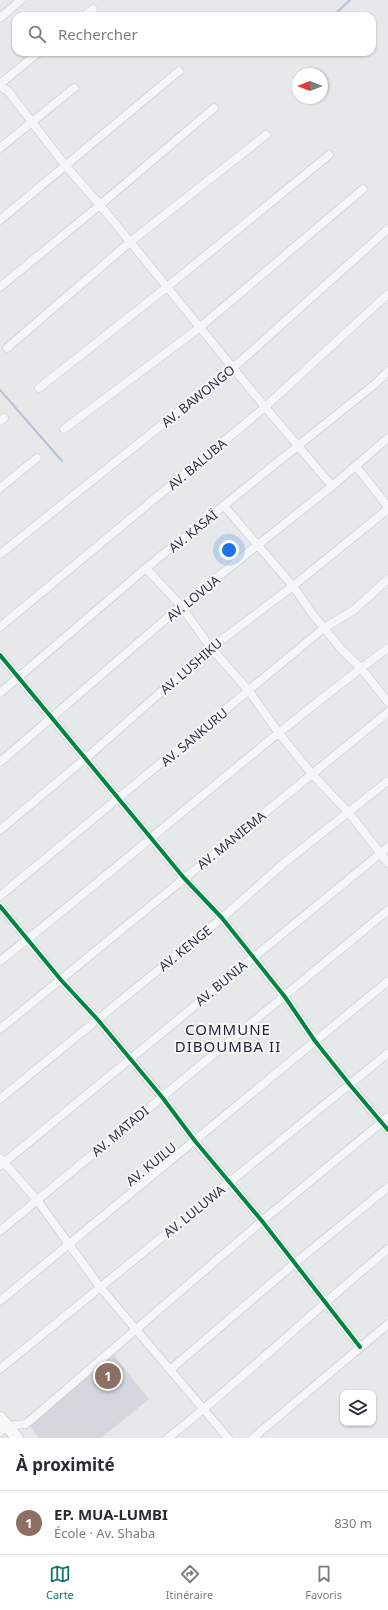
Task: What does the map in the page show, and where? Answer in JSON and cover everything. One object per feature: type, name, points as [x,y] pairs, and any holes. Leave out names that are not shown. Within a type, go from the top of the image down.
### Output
[{"type":"highway","points":[[2,1426],[17,1438]]},
{"type":"street","points":[[0,18],[21,0]]},
{"type":"street","points":[[89,12],[93,9]]},
{"type":"street","points":[[34,56],[0,85],[8,92],[65,165],[100,205],[199,328],[332,486]]},
{"type":"street","points":[[0,220],[179,71]]},
{"type":"street","points":[[0,148],[74,88]]},
{"type":"street","points":[[0,287],[100,205],[214,108]]},
{"type":"street","points":[[7,348],[130,242],[266,135]]},
{"type":"street","points":[[39,388],[330,155]]},
{"type":"street","points":[[64,429],[199,328],[362,189]]},
{"type":"street","name":"AV. BAWONGO","points":[[0,554],[233,368],[388,229]]},
{"type":"street","name":"AV. BALUBA","points":[[0,627],[265,407],[388,294]]},
{"type":"street","name":"AV. KASAÏ","points":[[0,692],[146,568],[297,445],[375,384],[388,371]]},
{"type":"street","name":"AV. LOVUA","points":[[0,762],[53,719],[181,606],[332,486],[388,438]]},
{"type":"street","points":[[0,488],[37,458]]},
{"type":"street","points":[[356,466],[388,508]]},
{"type":"street","points":[[224,506],[293,586],[342,650],[361,668],[388,702]]},
{"type":"street","name":"AV. LUSHIKU","points":[[0,830],[86,758],[211,648],[293,586],[388,508]]},
{"type":"street","points":[[146,568],[181,606],[211,648],[249,691],[278,732],[312,774],[349,813],[388,863]]},
{"type":"street","name":"AV. SANKURU","points":[[0,896],[324,628],[354,610],[388,579]]},
{"type":"street","points":[[0,961],[152,838],[278,732],[388,648]]},
{"type":"street","points":[[0,655],[120,798],[184,878],[222,918],[285,997],[315,1041],[350,1085],[385,1120],[388,1130]]},
{"type":"street","name":"AV. MANIEMA","points":[[0,1029],[388,712]]},
{"type":"street","name":"AV. KENGE","points":[[0,1099],[222,918],[284,863],[388,781]]},
{"type":"street","name":"AV. BUNIA","points":[[1,1162],[129,1060],[252,957],[388,847]]},
{"type":"street","points":[[0,906],[27,940],[98,1020],[129,1060],[162,1097],[195,1141],[262,1221],[360,1346]]},
{"type":"street","name":"AV. MATADI","points":[[0,1231],[285,997],[388,910]]},
{"type":"street","name":"AV. KUILU","points":[[0,1301],[388,981]]},
{"type":"street","name":"AV. LULUWA","points":[[0,1369],[388,1053]]},
{"type":"street","points":[[2,1426],[26,1424],[262,1221],[385,1120]]},
{"type":"street","points":[[1,1162],[37,1200],[100,1287],[228,1438]]},
{"type":"street","points":[[171,1369],[295,1263],[388,1187]]},
{"type":"street","points":[[168,1438],[204,1410],[324,1301],[388,1248]]},
{"type":"street","points":[[253,1438],[360,1346],[388,1324]]},
{"type":"shaded area","points":[[113,1354],[149,1399],[101,1438],[39,1438],[27,1423]]},
{"type":"waterway","points":[[337,12],[350,0]]},
{"type":"waterway","points":[[0,390],[62,461]]},
{"type":"cycle path","points":[[0,655],[184,878],[222,918],[285,997],[315,1041],[388,1130]]},
{"type":"cycle path","points":[[0,906],[61,980],[98,1020],[162,1097],[195,1141],[262,1221],[360,1347]]},
{"type":"place","name":"EP. MUA-LUMBI","points":[[108,1376]]},
{"type":"district","name":"COMMUNE DIBOUMBA II","points":[[228,1038]]}]
